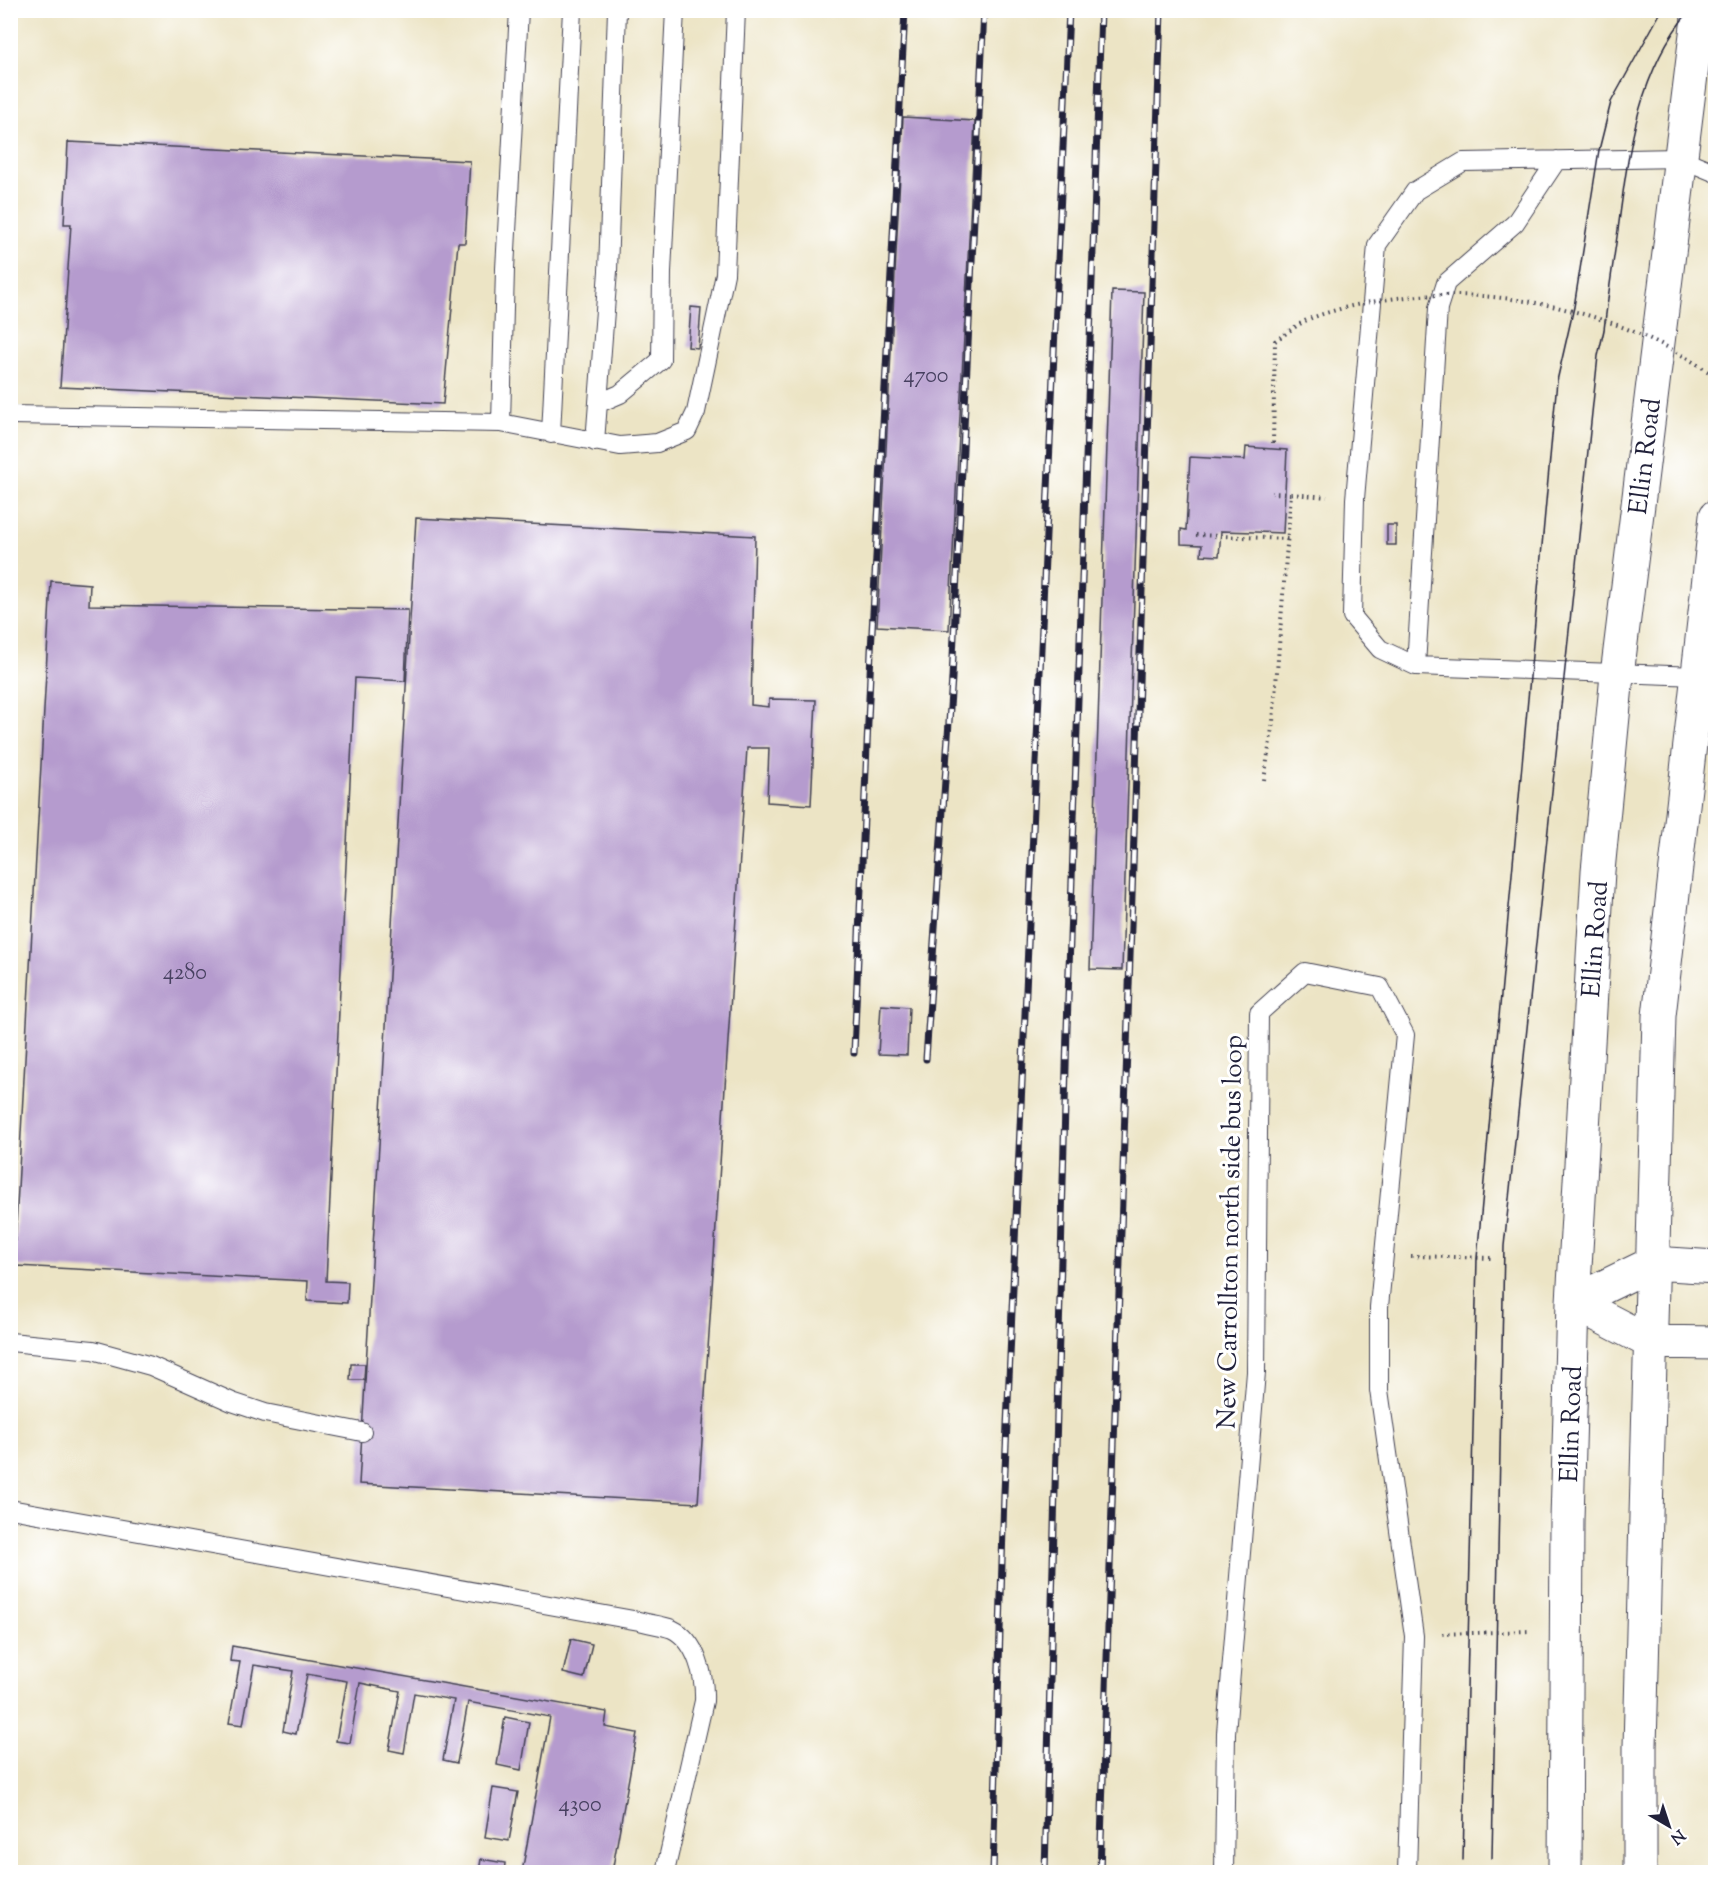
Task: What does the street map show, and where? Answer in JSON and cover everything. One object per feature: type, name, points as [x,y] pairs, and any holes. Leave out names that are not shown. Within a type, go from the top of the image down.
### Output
[{"type":"street","name":"Ellin Road","points":[[1565,1872],[1567,1520],[1573,1302],[1598,871],[1617,675],[1699,10]]},
{"type":"street","points":[[1640,1872],[1659,1016],[1716,516]]},
{"type":"street","points":[[1573,1302],[1653,1263],[1716,1267]]},
{"type":"street","points":[[1573,1302],[1650,1342],[1716,1343]]},
{"type":"lane","points":[[501,423],[505,269],[519,10]]},
{"type":"lane","points":[[551,434],[572,10]]},
{"type":"lane","points":[[595,442],[608,271],[617,10]]},
{"type":"lane","points":[[599,403],[620,394],[661,360],[662,272],[675,10]]},
{"type":"lane","points":[[10,416],[501,423],[620,446],[657,443],[687,431],[696,412],[725,274],[736,10]]},
{"type":"lane","points":[[1698,676],[1617,675],[1416,666],[1380,649],[1353,616],[1355,499],[1377,245],[1414,191],[1463,162],[1680,158],[1716,173]]},
{"type":"lane","points":[[1416,666],[1438,308],[1446,283],[1515,223],[1557,160]]},
{"type":"lane","name":"New Carrollton north side bus loop","points":[[1224,1872],[1226,1733],[1256,1372],[1259,1013],[1305,972],[1380,987],[1405,1035],[1379,1307],[1380,1390],[1414,1636],[1407,1872]]},
{"type":"lane","points":[[10,1342],[93,1350],[151,1366],[232,1402],[265,1413],[362,1432]]},
{"type":"lane","points":[[10,1509],[639,1621],[673,1630],[689,1644],[705,1682],[705,1691],[665,1872]]},
{"type":"path","points":[[1273,443],[1275,341],[1313,318],[1388,300],[1451,294],[1518,300],[1581,312],[1632,331],[1716,377]]},
{"type":"path","points":[[1272,494],[1328,497]]},
{"type":"path","points":[[1264,780],[1273,722],[1291,494]]},
{"type":"path","points":[[1196,535],[1288,539]]},
{"type":"path","points":[[1384,1255],[1492,1258]]},
{"type":"path","points":[[1414,1636],[1468,1632],[1567,1630]]},
{"type":"building","points":[[903,117],[975,121],[949,630],[877,626]]},
{"type":"building","points":[[68,142],[470,161],[465,243],[458,243],[443,404],[60,387],[71,224],[64,224]]},
{"type":"building","points":[[1112,291],[1144,292],[1122,970],[1090,969]]},
{"type":"building","points":[[691,307],[701,308],[698,348],[688,347]]},
{"type":"building","points":[[1246,447],[1287,450],[1283,533],[1221,531],[1219,556],[1201,555],[1202,545],[1181,544],[1181,529],[1186,530],[1190,457],[1245,460]]},
{"type":"building","points":[[416,518],[755,536],[751,705],[769,707],[769,699],[816,700],[811,805],[767,802],[769,748],[747,748],[698,1503],[359,1484]]},
{"type":"building","points":[[1387,525],[1396,525],[1396,545],[1387,545]]},
{"type":"building","points":[[51,581],[90,584],[89,605],[408,610],[405,681],[355,678],[326,1281],[348,1282],[347,1303],[307,1301],[308,1281],[17,1266],[17,1268],[10,1268],[10,1261],[14,1262]]},
{"type":"building","points":[[881,1005],[909,1007],[907,1055],[878,1054]]},
{"type":"building","points":[[351,1364],[365,1364],[364,1380],[350,1380]]},
{"type":"building","points":[[571,1639],[592,1644],[584,1678],[563,1673]]},
{"type":"building","points":[[232,1646],[607,1712],[605,1727],[637,1733],[612,1872],[522,1872],[550,1717],[468,1702],[457,1763],[443,1760],[454,1700],[414,1693],[404,1753],[389,1750],[400,1691],[360,1683],[350,1743],[336,1741],[347,1681],[307,1674],[296,1734],[283,1731],[293,1671],[254,1665],[243,1725],[229,1723],[240,1662],[230,1661]]},
{"type":"building","points":[[505,1717],[529,1722],[521,1770],[497,1765]]},
{"type":"building","points":[[493,1788],[518,1792],[509,1841],[485,1837]]},
{"type":"building","points":[[481,1859],[505,1863],[504,1872],[479,1872]]},
{"type":"tram line","points":[[1463,1860],[1477,1258],[1557,381],[1574,307],[1599,150],[1611,102],[1662,10]]},
{"type":"tram line","points":[[1492,1858],[1504,1246],[1598,356],[1604,330],[1626,172],[1638,114],[1658,59],[1672,34],[1690,10]]},
{"type":"railway","points":[[854,1053],[871,651],[905,10]]},
{"type":"railway","points":[[926,1059],[952,678],[984,10]]},
{"type":"railway","points":[[993,1872],[1004,1493],[1069,10]]},
{"type":"railway","points":[[1045,1872],[1067,1029],[1101,10]]},
{"type":"railway","points":[[1100,1872],[1161,10]]}]
